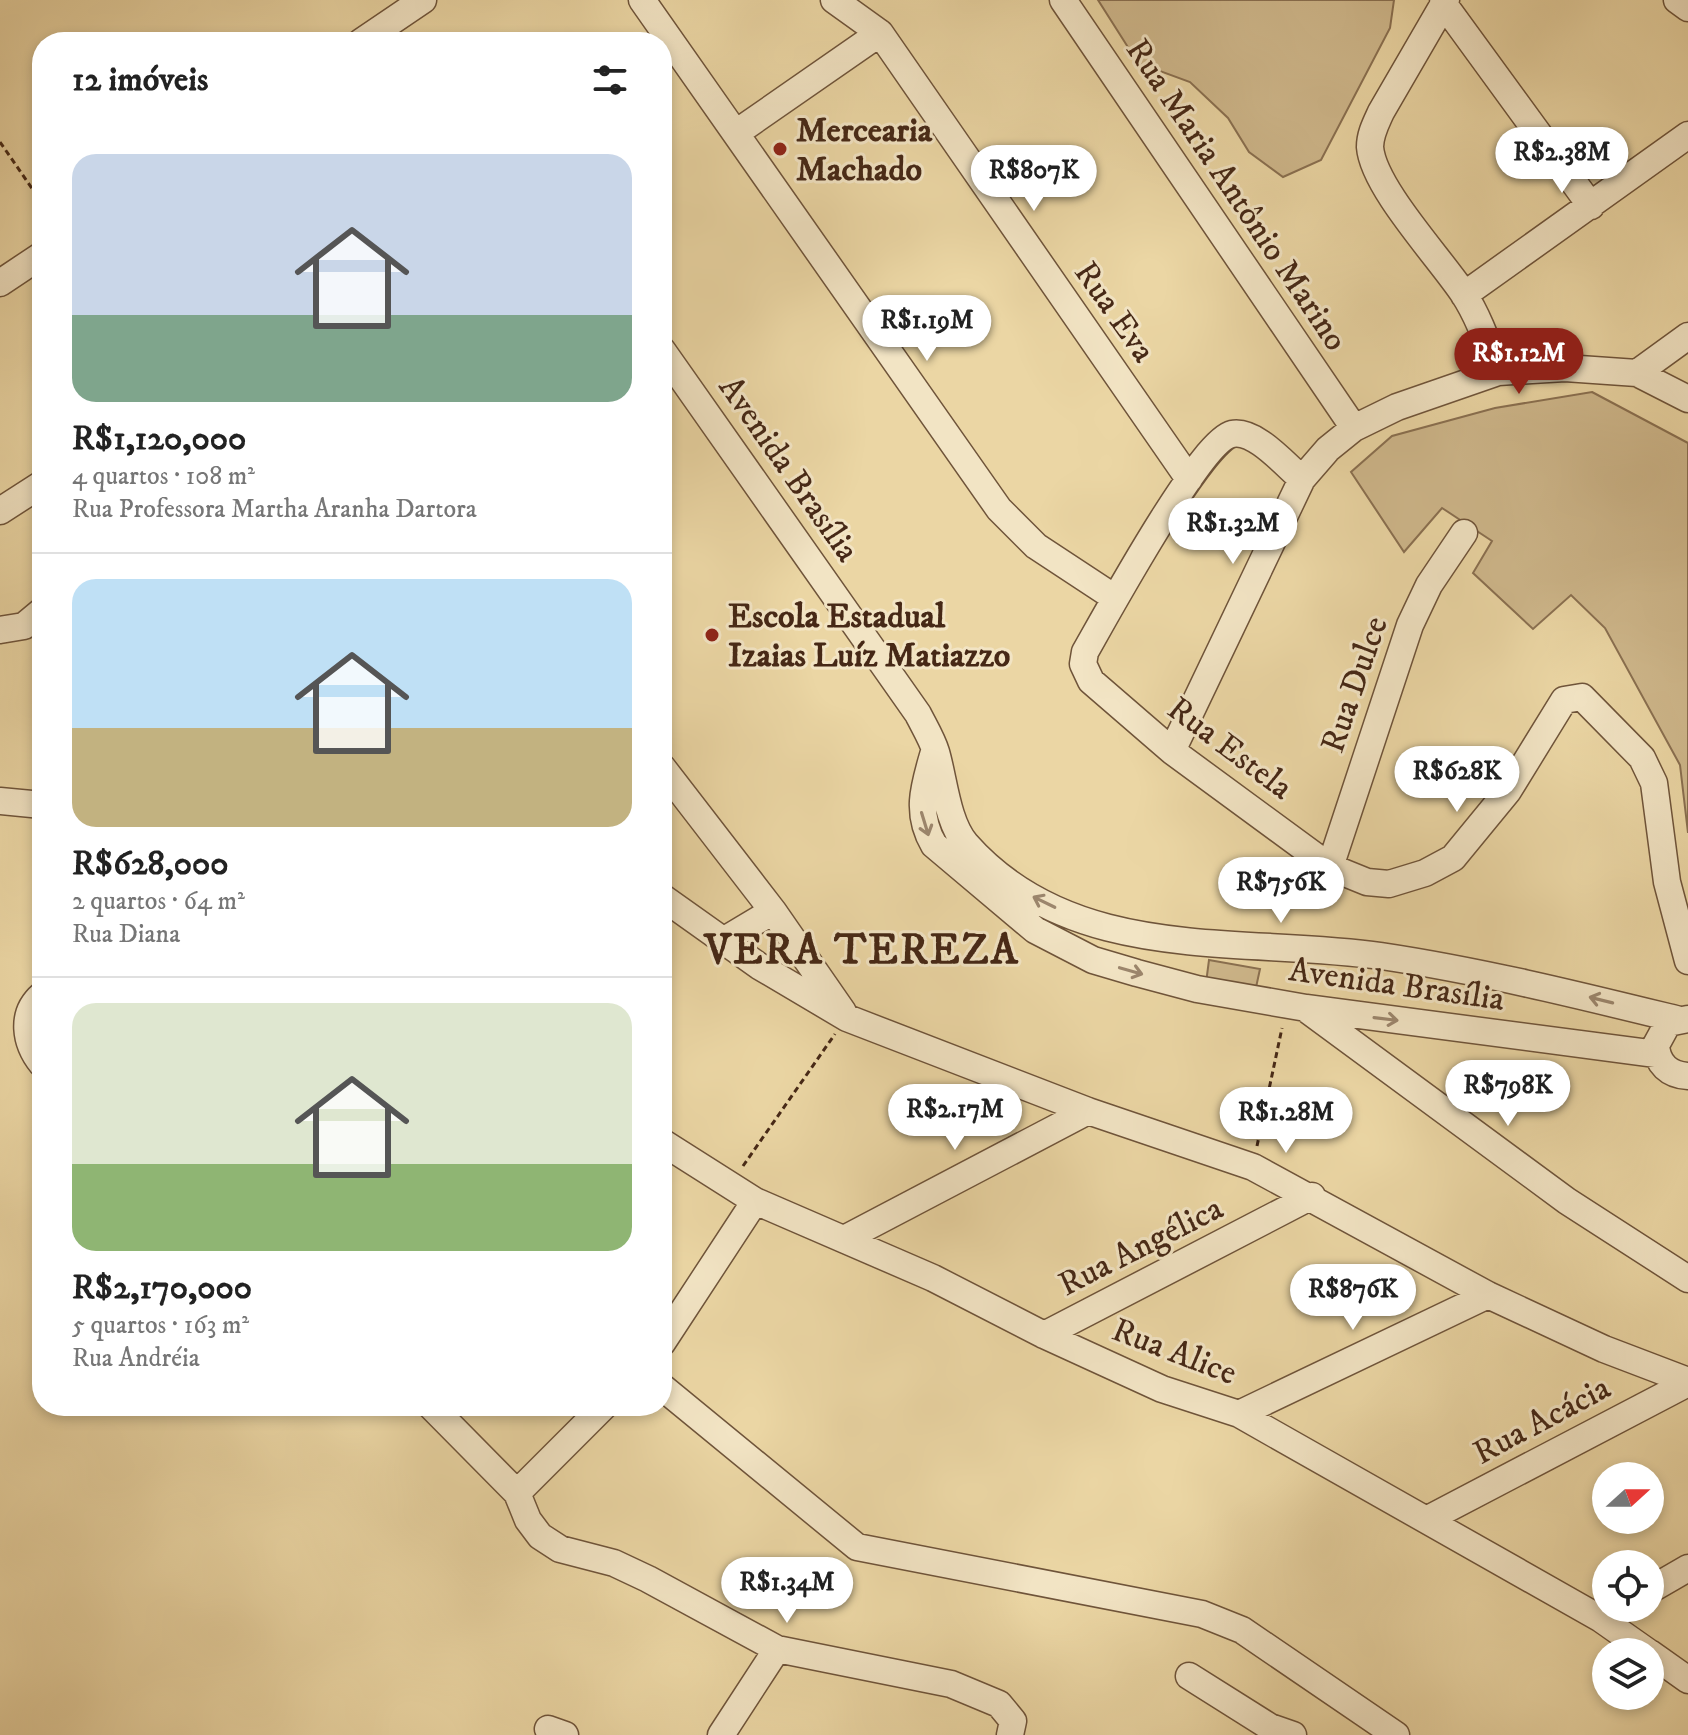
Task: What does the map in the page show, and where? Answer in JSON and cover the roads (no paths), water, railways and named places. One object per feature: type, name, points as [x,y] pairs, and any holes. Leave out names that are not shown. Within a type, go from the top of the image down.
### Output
[{"type":"street","points":[[376,32],[423,0]]},
{"type":"street","points":[[642,0],[658,32]]},
{"type":"street","name":"Rua Eva","points":[[834,0],[880,33],[1189,479]]},
{"type":"street","name":"Rua Maria Antônio Marino","points":[[1063,0],[1354,428]]},
{"type":"street","points":[[1677,0],[1688,8]]},
{"type":"street","points":[[1498,372],[1482,328],[1464,295],[1379,178],[1370,148],[1372,131],[1381,112],[1444,2],[1591,206]]},
{"type":"street","points":[[736,133],[880,33]]},
{"type":"street","points":[[672,57],[736,133],[999,509],[1036,546],[1115,598],[1189,479],[1219,440],[1233,434],[1250,436],[1302,479]]},
{"type":"street","points":[[1464,295],[1688,135]]},
{"type":"street","points":[[0,283],[32,262]]},
{"type":"street","points":[[1637,373],[1688,336]]},
{"type":"street","name":"Avenida Brasília","points":[[672,364],[918,714],[935,749],[957,851],[1035,930],[1083,955],[1197,989],[1296,1006],[1656,1054]]},
{"type":"street","points":[[1172,751],[1302,479],[1328,449],[1354,428],[1411,401],[1498,372],[1565,368],[1637,373],[1688,399]]},
{"type":"street","points":[[0,511],[32,490]]},
{"type":"street","name":"Rua Dulce","points":[[1330,867],[1410,625],[1429,585],[1464,533]]},
{"type":"street","name":"Rua Estela","points":[[1115,598],[1085,652],[1083,664],[1091,681],[1172,751],[1330,867],[1367,882],[1389,884],[1425,873],[1453,858],[1508,791],[1564,700],[1582,697],[1642,758],[1654,783],[1667,882],[1688,961]]},
{"type":"street","points":[[0,630],[24,626],[32,619]]},
{"type":"street","points":[[672,780],[773,911],[847,1018]]},
{"type":"street","points":[[0,801],[32,804]]},
{"type":"street","name":"Avenida Brasília","points":[[957,851],[1037,900],[1081,919],[1126,932],[1216,946],[1377,956],[1502,976],[1682,1019]]},
{"type":"street","points":[[672,904],[759,966],[847,1018],[1088,1111],[1253,1167],[1312,1196],[1488,1295],[1604,1349],[1688,1382]]},
{"type":"street","points":[[723,941],[773,911]]},
{"type":"street","points":[[1296,1006],[1567,1201],[1688,1279]]},
{"type":"street","points":[[32,1009],[27,1016],[26,1033],[32,1045]]},
{"type":"street","points":[[1682,1019],[1658,1037],[1656,1054],[1669,1072],[1685,1079]]},
{"type":"street","points":[[846,1238],[1088,1111]]},
{"type":"street","name":"Rua Alice","points":[[672,1148],[755,1201],[846,1238],[1162,1389],[1239,1414],[1428,1519],[1592,1604]]},
{"type":"street","name":"Rua Angélica","points":[[1044,1335],[1312,1196]]},
{"type":"street","points":[[672,1328],[755,1201]]},
{"type":"street","points":[[1239,1414],[1488,1295]]},
{"type":"street","name":"Rua Acácia","points":[[1428,1519],[1688,1382]]},
{"type":"street","points":[[672,1395],[857,1547],[1202,1614],[1242,1630],[1396,1735]]},
{"type":"street","points":[[441,1416],[517,1493],[528,1520],[540,1536],[560,1549],[637,1573],[777,1649],[951,1684],[999,1704],[1013,1721],[1011,1734]]},
{"type":"street","points":[[517,1493],[586,1416]]},
{"type":"street","points":[[1664,1582],[1688,1568]]},
{"type":"street","name":"Rua Alice","points":[[1619,1622],[1634,1638]]},
{"type":"street","points":[[721,1735],[777,1649]]},
{"type":"street","name":"Rua Alice","points":[[1664,1663],[1688,1680]]},
{"type":"street","points":[[1189,1676],[1270,1727],[1293,1735]]},
{"type":"place","name":"Mercearia Machado","points":[[780,149]]},
{"type":"place","name":"Escola Estadual Izaias Luíz Matiazzo","points":[[712,635]]},
{"type":"district","name":"VERA TEREZA","points":[[862,948]]}]
